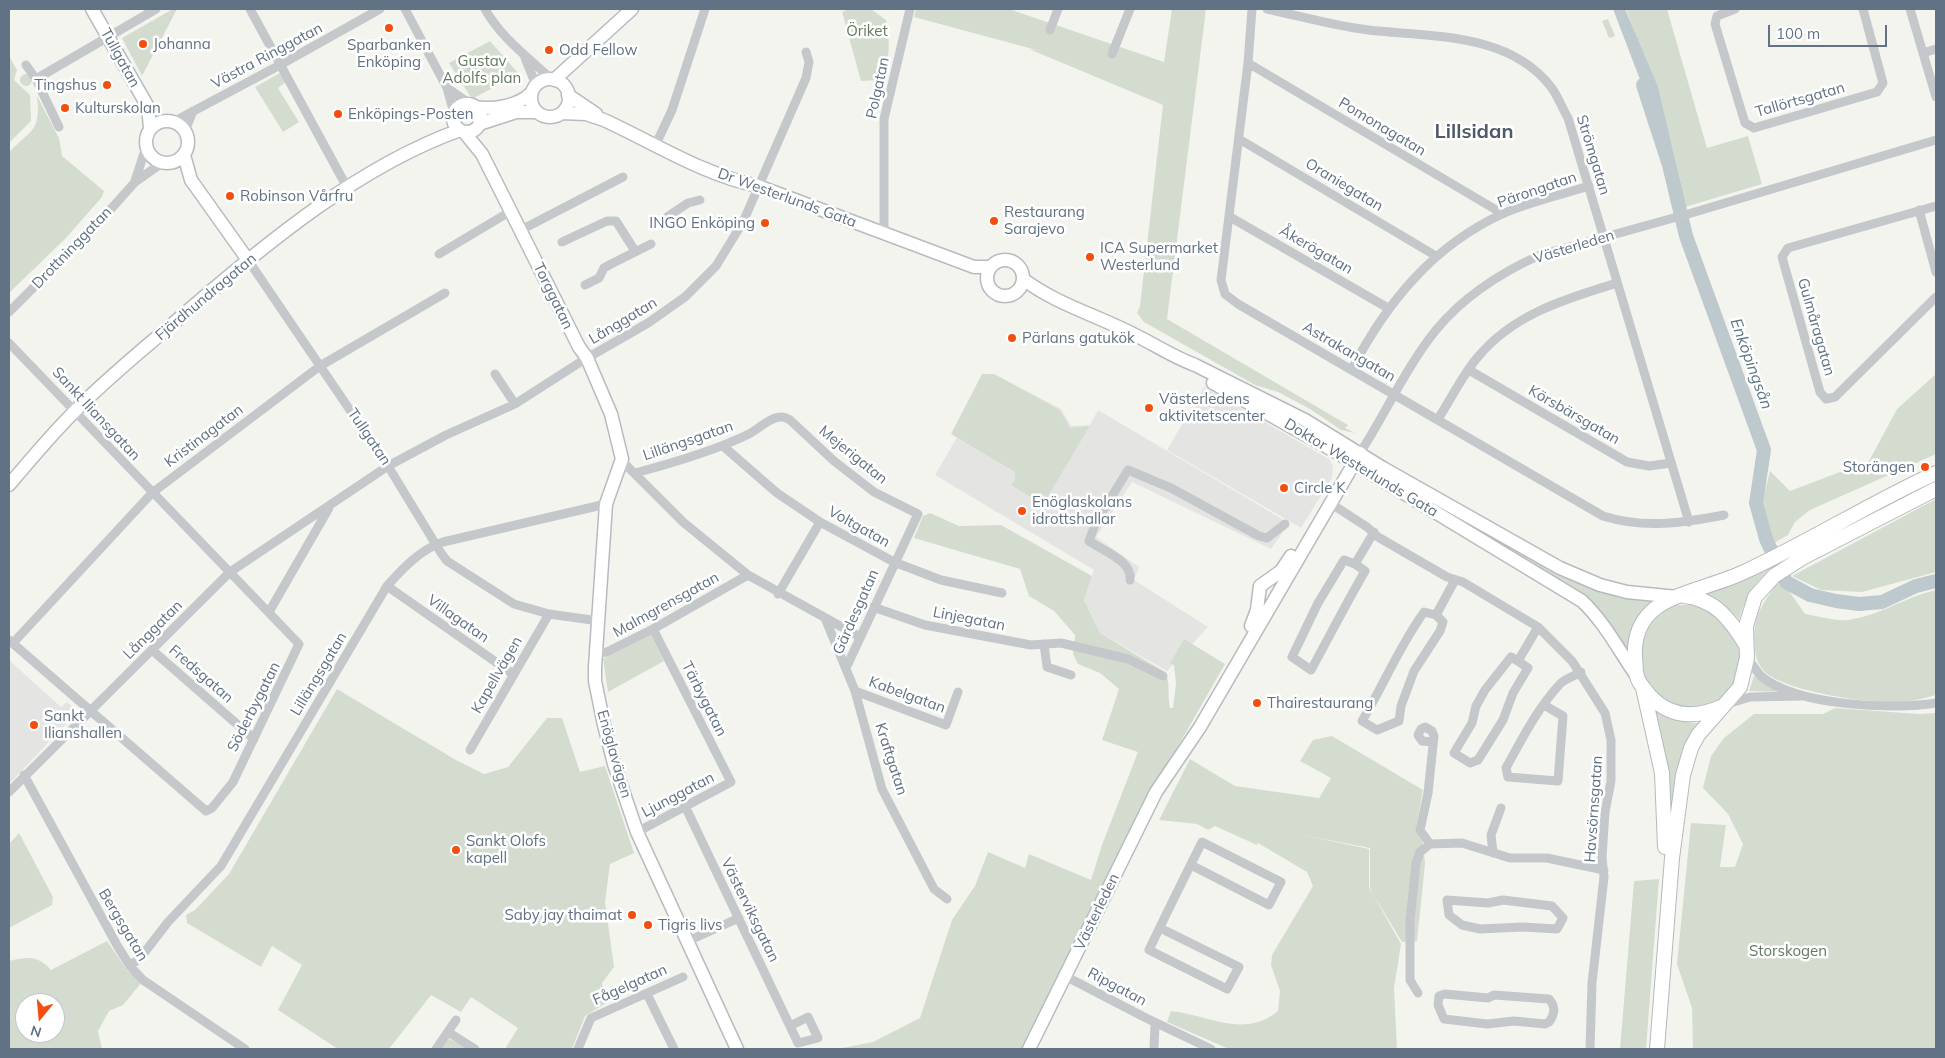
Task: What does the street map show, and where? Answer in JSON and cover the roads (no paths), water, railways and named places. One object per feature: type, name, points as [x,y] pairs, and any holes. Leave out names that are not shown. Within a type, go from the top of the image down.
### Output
[{"type":"main road","points":[[1650,1049],[1665,857],[1665,813],[1662,773],[1640,681],[1635,640],[1641,626],[1658,606],[1679,596],[1736,576],[1896,492],[1936,474]]},
{"type":"main road","points":[[1657,1049],[1672,858],[1683,775],[1691,748],[1698,735],[1740,687],[1747,652],[1746,626],[1755,597],[1774,576],[1802,558],[1936,489]]},
{"type":"main road","points":[[1679,596],[1697,598],[1709,602],[1726,615],[1747,652]]},
{"type":"main road","points":[[1640,681],[1656,703],[1671,712],[1687,716],[1706,714],[1726,705]]},
{"type":"street","name":"Tullgatan","points":[[92,9],[148,107],[150,128]]},
{"type":"street","points":[[36,79],[156,9]]},
{"type":"street","points":[[250,9],[343,180]]},
{"type":"street","name":"Västra Ringgatan","points":[[169,121],[193,111],[280,65],[380,9]]},
{"type":"street","points":[[405,9],[447,88],[454,125],[462,131],[472,132],[478,126],[516,112],[536,112]]},
{"type":"street","points":[[485,9],[491,21],[560,86],[566,108],[562,113]]},
{"type":"street","points":[[560,86],[571,65],[632,9]]},
{"type":"street","points":[[656,144],[672,110],[705,9]]},
{"type":"street","name":"Polgatan","points":[[884,233],[884,120],[910,9]]},
{"type":"street","points":[[1050,30],[1058,9]]},
{"type":"street","points":[[1112,54],[1130,9]]},
{"type":"street","name":"Astrakangatan","points":[[1252,9],[1248,63],[1221,280],[1225,294],[1238,304],[1603,516],[1634,524],[1689,522],[1724,515]]},
{"type":"street","name":"Strömgatan","points":[[1267,9],[1366,30],[1451,38],[1491,46],[1528,64],[1552,88],[1568,118],[1689,522]]},
{"type":"street","name":"Tallörtsgatan","points":[[1736,9],[1717,16],[1715,24],[1745,123],[1754,128],[1877,92],[1883,83],[1863,9]]},
{"type":"street","points":[[1910,9],[1936,97]]},
{"type":"street","points":[[1923,53],[1936,49]]},
{"type":"street","name":"Långgatan","points":[[9,792],[230,572],[388,466],[446,435],[515,404],[587,358],[667,311],[702,280],[716,266],[743,222],[806,78],[809,62],[806,52]]},
{"type":"street","points":[[523,53],[534,80],[532,107],[536,112]]},
{"type":"street","name":"Pomonagatan","points":[[1248,63],[1503,214]]},
{"type":"street","points":[[26,64],[36,79],[59,127]]},
{"type":"street","points":[[453,115],[463,105],[486,108],[520,102],[539,83],[560,86]]},
{"type":"street","name":"Dr Westerlunds Gata","points":[[560,86],[604,120]]},
{"type":"street","points":[[447,88],[473,106],[480,118],[478,126]]},
{"type":"street","name":"Tullgatan","points":[[148,107],[169,121]]},
{"type":"street","points":[[184,155],[188,145],[185,131],[193,111]]},
{"type":"street","name":"Dr Westerlunds Gata","points":[[536,112],[546,117],[562,113],[586,114],[604,120],[708,170],[740,182],[758,186],[989,273],[990,287],[998,294],[1011,294],[1021,284],[1134,334],[1178,359]]},
{"type":"street","name":"Fjärdhundragatan","points":[[430,140],[453,115]]},
{"type":"street","points":[[150,128],[156,124],[169,121],[185,131]]},
{"type":"street","name":"Torggatan","points":[[478,126],[482,154]]},
{"type":"street","name":"Drottninggatan","points":[[135,182],[150,128]]},
{"type":"street","name":"Fjärdhundragatan","points":[[9,485],[74,412],[248,260],[348,188],[430,140],[462,131]]},
{"type":"street","name":"Torggatan","points":[[462,131],[482,154],[579,347],[587,358],[612,414],[622,461]]},
{"type":"street","name":"Oraniegatan","points":[[1238,139],[1436,256]]},
{"type":"street","name":"Västerleden","points":[[1029,1049],[1069,978],[1164,796],[1168,776],[1187,744],[1200,727],[1357,458],[1436,331],[1471,295],[1503,273],[1540,255],[1695,212],[1936,140]]},
{"type":"street","points":[[146,148],[149,154],[166,163]]},
{"type":"street","name":"Tullgatan","points":[[184,155],[191,180],[248,260],[388,466],[435,544],[448,561],[514,604],[549,614],[599,621]]},
{"type":"street","name":"Drottninggatan","points":[[9,312],[103,218],[135,182],[166,163],[184,155]]},
{"type":"street","name":"Tullgatan","points":[[166,163],[191,180]]},
{"type":"street","points":[[521,230],[623,178]]},
{"type":"street","name":"Pärongatan","points":[[1352,369],[1388,308],[1436,256],[1455,241],[1503,214],[1589,186]]},
{"type":"street","points":[[664,219],[688,203],[700,200]]},
{"type":"street","name":"Gulmåragatan","points":[[1936,206],[1788,248],[1783,252],[1782,257],[1822,397],[1830,400],[1936,297]]},
{"type":"street","points":[[1919,210],[1936,272]]},
{"type":"street","points":[[439,254],[511,211]]},
{"type":"street","name":"Åkerögatan","points":[[1230,217],[1388,308]]},
{"type":"street","points":[[562,242],[607,221],[616,221],[635,251]]},
{"type":"street","points":[[585,285],[599,278],[604,268],[651,244]]},
{"type":"street","points":[[989,273],[1004,260],[1014,262],[1022,272],[1021,284]]},
{"type":"street","points":[[1438,420],[1469,370],[1488,346],[1518,322],[1562,300],[1617,282]]},
{"type":"street","name":"Kristinagatan","points":[[11,642],[152,493],[320,366],[445,292]]},
{"type":"street","name":"Sankt Iliansgatan","points":[[9,342],[74,412],[269,612]]},
{"type":"street","name":"Doktor Westerlunds Gata","points":[[1178,359],[1195,365],[1305,420],[1357,458],[1582,601],[1597,615],[1640,681]]},
{"type":"street","name":"Körsbärsgatan","points":[[1469,370],[1627,462],[1649,466],[1670,463]]},
{"type":"street","points":[[495,374],[515,404]]},
{"type":"street","name":"Lillängsgatan","points":[[635,473],[723,446],[750,433],[774,418]]},
{"type":"street","name":"Mejerigatan","points":[[774,418],[786,418],[834,461],[874,492],[918,514]]},
{"type":"street","name":"Voltgatan","points":[[723,446],[765,484],[820,522],[894,562],[941,580],[1002,593]]},
{"type":"street","name":"Doktor Westerlunds Gata","points":[[1357,458],[1560,568],[1600,585],[1627,592],[1679,596]]},
{"type":"street","points":[[622,461],[683,522],[748,575],[778,594],[860,637]]},
{"type":"street","name":"Enöglavägen","points":[[622,461],[606,504],[595,681],[614,764],[637,832],[737,1049]]},
{"type":"street","points":[[1130,580],[1131,574],[1128,565],[1089,541],[1096,522],[1128,470],[1171,488],[1259,536],[1267,538],[1286,524]]},
{"type":"street","name":"Havsörnsgatan","points":[[1330,503],[1374,532],[1378,537],[1455,580],[1463,582],[1538,627],[1564,651],[1581,672],[1606,713],[1611,740],[1611,781],[1605,812],[1602,858],[1604,870],[1592,983],[1590,1049]]},
{"type":"street","name":"Lillängsgatan","points":[[130,966],[140,957],[168,922],[222,866],[387,586],[410,562],[435,544],[606,504]]},
{"type":"street","name":"Långgatan","points":[[269,612],[331,505]]},
{"type":"street","name":"Gärdesgatan","points":[[846,668],[918,514]]},
{"type":"street","points":[[778,594],[820,522]]},
{"type":"street","points":[[1355,564],[1374,532]]},
{"type":"street","name":"Västerleden","points":[[1187,744],[1194,723],[1248,632],[1257,610],[1260,586],[1281,571],[1297,549],[1309,538]]},
{"type":"street","points":[[1344,560],[1355,564],[1365,571],[1351,592],[1327,643],[1311,670],[1292,657],[1318,604],[1344,560]]},
{"type":"street","name":"Malmgrensgatan","points":[[596,654],[607,652],[653,629],[748,575]]},
{"type":"street","points":[[1436,615],[1455,580]]},
{"type":"street","name":"Villagatan","points":[[387,586],[513,674]]},
{"type":"street","points":[[1259,599],[1263,603],[1273,602]]},
{"type":"street","name":"Linjegatan","points":[[873,608],[925,625],[1031,645],[1061,643],[1128,659],[1163,676]]},
{"type":"street","name":"Söderbygatan","points":[[90,711],[202,810],[206,811],[212,808],[232,782],[299,644],[269,612]]},
{"type":"street","points":[[1424,612],[1436,615],[1443,622],[1440,631],[1414,671],[1401,706],[1399,721],[1377,730],[1362,721],[1386,681],[1389,668],[1406,637],[1424,612]]},
{"type":"street","name":"Kapellvägen","points":[[470,750],[549,614]]},
{"type":"street","name":"Kraftgatan","points":[[825,618],[856,691],[882,789],[934,889],[948,899]]},
{"type":"street","points":[[1518,661],[1538,627]]},
{"type":"street","name":"Tärbygatan","points":[[653,629],[731,782]]},
{"type":"street","points":[[11,642],[90,711]]},
{"type":"street","points":[[1044,644],[1047,668],[1071,675]]},
{"type":"street","name":"Fredsgatan","points":[[152,650],[254,739]]},
{"type":"street","points":[[1747,652],[1761,676],[1809,696],[1848,704],[1880,707],[1913,707],[1936,703]]},
{"type":"street","points":[[1511,657],[1518,661],[1528,668],[1513,693],[1503,720],[1478,760],[1470,763],[1454,753],[1472,723],[1476,706],[1485,690],[1511,657]]},
{"type":"street","points":[[1544,705],[1563,716],[1558,781],[1508,776],[1506,768],[1544,705],[1562,682],[1581,672]]},
{"type":"street","name":"Kabelgatan","points":[[856,691],[946,725],[958,692]]},
{"type":"street","points":[[1726,705],[1750,697],[1809,696]]},
{"type":"street","points":[[1430,844],[1420,830],[1429,786],[1432,742]]},
{"type":"street","name":"Bergsgatan","points":[[24,776],[130,966],[143,980],[244,1049]]},
{"type":"street","name":"Ljunggatan","points":[[637,832],[731,782]]},
{"type":"street","name":"Västerviksgatan","points":[[685,806],[790,1026]]},
{"type":"street","points":[[1493,853],[1491,835],[1501,808]]},
{"type":"street","points":[[1160,928],[1239,967],[1227,990],[1149,950],[1202,842],[1282,882],[1269,905],[1191,865]]},
{"type":"street","points":[[1418,993],[1410,980],[1411,910],[1416,863],[1420,852],[1430,844],[1445,842],[1462,843],[1510,858],[1547,858],[1604,870]]},
{"type":"street","points":[[1447,900],[1488,903],[1503,900],[1552,906],[1564,918],[1556,929],[1523,927],[1480,929],[1462,924],[1449,915],[1447,900]]},
{"type":"street","points":[[688,941],[739,918]]},
{"type":"street","name":"Fågelgatan","points":[[578,1049],[591,1018],[683,976]]},
{"type":"street","name":"Västerleden","points":[[1038,1049],[1069,978]]},
{"type":"street","name":"Ripgatan","points":[[1069,978],[1155,1023],[1211,1049]]},
{"type":"street","points":[[647,994],[674,1049]]},
{"type":"street","points":[[1445,994],[1488,998],[1494,995],[1549,999],[1553,1003],[1554,1013],[1549,1022],[1545,1024],[1514,1021],[1487,1024],[1444,1019],[1438,1004],[1439,996],[1445,994]]},
{"type":"street","points":[[436,1049],[456,1020]]},
{"type":"street","name":"Ripgatan","points":[[1154,1049],[1155,1023]]},
{"type":"street","points":[[448,1032],[475,1049]]},
{"type":"waterway","name":"Enköpingsån","points":[[1643,85],[1669,165],[1686,236],[1764,450],[1756,503],[1766,539],[1786,582],[1810,595],[1859,604],[1882,602],[1916,586],[1936,581]]},
{"type":"place","name":"Sparbanken Enköping","points":[[389,28]]},
{"type":"place","name":"Johanna","points":[[143,44]]},
{"type":"place","name":"Odd Fellow","points":[[549,50]]},
{"type":"place","name":"Tingshus","points":[[107,85]]},
{"type":"place","name":"Kulturskolan","points":[[65,108]]},
{"type":"place","name":"Enköpings-Posten","points":[[338,114]]},
{"type":"place","name":"Robinson Vårfru","points":[[230,196]]},
{"type":"place","name":"Restaurang Sarajevo","points":[[994,221]]},
{"type":"place","name":"INGO Enköping","points":[[765,223]]},
{"type":"place","name":"ICA Supermarket Westerlund","points":[[1090,257]]},
{"type":"place","name":"Pärlans gatukök","points":[[1012,338]]},
{"type":"place","name":"Västerledens aktivitetscenter","points":[[1149,408]]},
{"type":"place","name":"Storängen","points":[[1925,467]]},
{"type":"place","name":"Circle K","points":[[1284,488]]},
{"type":"place","name":"Enöglaskolans idrottshallar","points":[[1022,511]]},
{"type":"place","name":"Thairestaurang","points":[[1257,703]]},
{"type":"place","name":"Sankt Ilianshallen","points":[[34,725]]},
{"type":"place","name":"Sankt Olofs kapell","points":[[456,850]]},
{"type":"place","name":"Saby jay thaimat","points":[[632,915]]},
{"type":"place","name":"Tigris livs","points":[[648,925]]},
{"type":"district","name":"Lillsidan","points":[[1474,132]]},
{"type":"park label","name":"Öriket","points":[[867,31]]},
{"type":"park label","name":"Gustav Adolfs plan","points":[[482,70]]},
{"type":"park label","name":"Storskogen","points":[[1788,951]]}]
